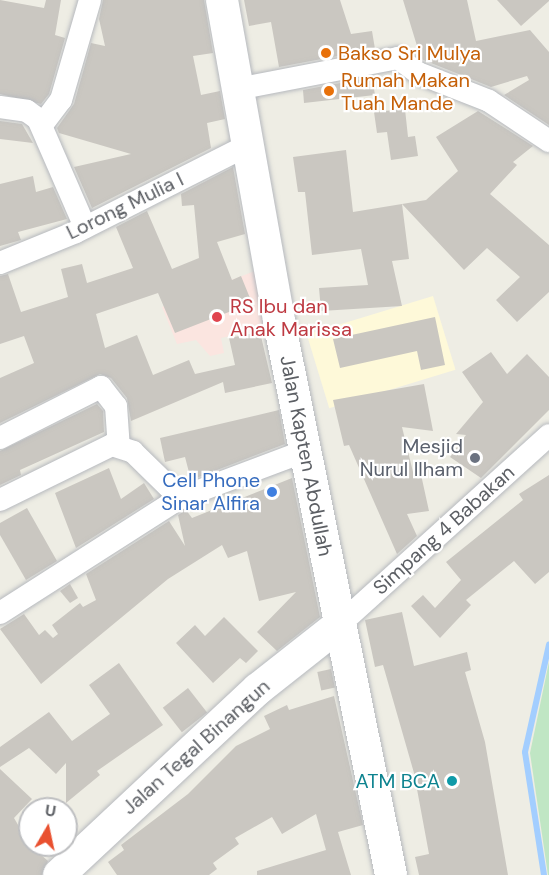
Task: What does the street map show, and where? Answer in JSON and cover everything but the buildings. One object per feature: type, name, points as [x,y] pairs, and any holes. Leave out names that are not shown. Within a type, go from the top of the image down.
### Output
[{"type":"main road","name":"Jalan Kapten Abdullah","points":[[222,0],[305,451],[391,875]]},
{"type":"main road","name":"Jalan Tegal Binangun","points":[[59,875],[258,689],[339,625]]},
{"type":"street","points":[[42,126],[61,100],[90,0]]},
{"type":"street","points":[[237,90],[398,58],[418,73],[489,101],[549,141]]},
{"type":"street","points":[[0,107],[27,111],[42,126],[85,227]]},
{"type":"street","name":"Lorong Mulia I","points":[[0,263],[85,227],[248,145]]},
{"type":"street","points":[[0,438],[101,387],[116,406],[119,445]]},
{"type":"street","name":"Simpang 4 Babakan","points":[[339,625],[549,435]]},
{"type":"street","points":[[119,445],[133,452],[180,498]]},
{"type":"street","points":[[0,500],[119,445]]},
{"type":"street","points":[[0,613],[180,498],[305,451]]},
{"type":"shaded area","name":"RS Ibu dan Anak Marissa","points":[[257,270],[270,327],[221,338],[224,353],[210,356],[196,340],[177,344],[162,307]]},
{"type":"shaded area","points":[[433,296],[456,370],[329,408],[307,335]]},
{"type":"green space","points":[[549,662],[549,875],[548,875],[530,753]]},
{"type":"waterway","points":[[544,875],[525,752],[549,645]]},
{"type":"place","name":"Bakso Sri Mulya","points":[[326,53]]},
{"type":"place","name":"Rumah Makan Tuah Mande","points":[[329,91]]},
{"type":"place","name":"RS Ibu dan Anak Marissa","points":[[217,317]]},
{"type":"place","name":"Mesjid Nurul Ilham","points":[[475,458]]},
{"type":"place","name":"Cell Phone Sinar Alfira","points":[[272,492]]},
{"type":"place","name":"ATM BCA","points":[[452,781]]}]
